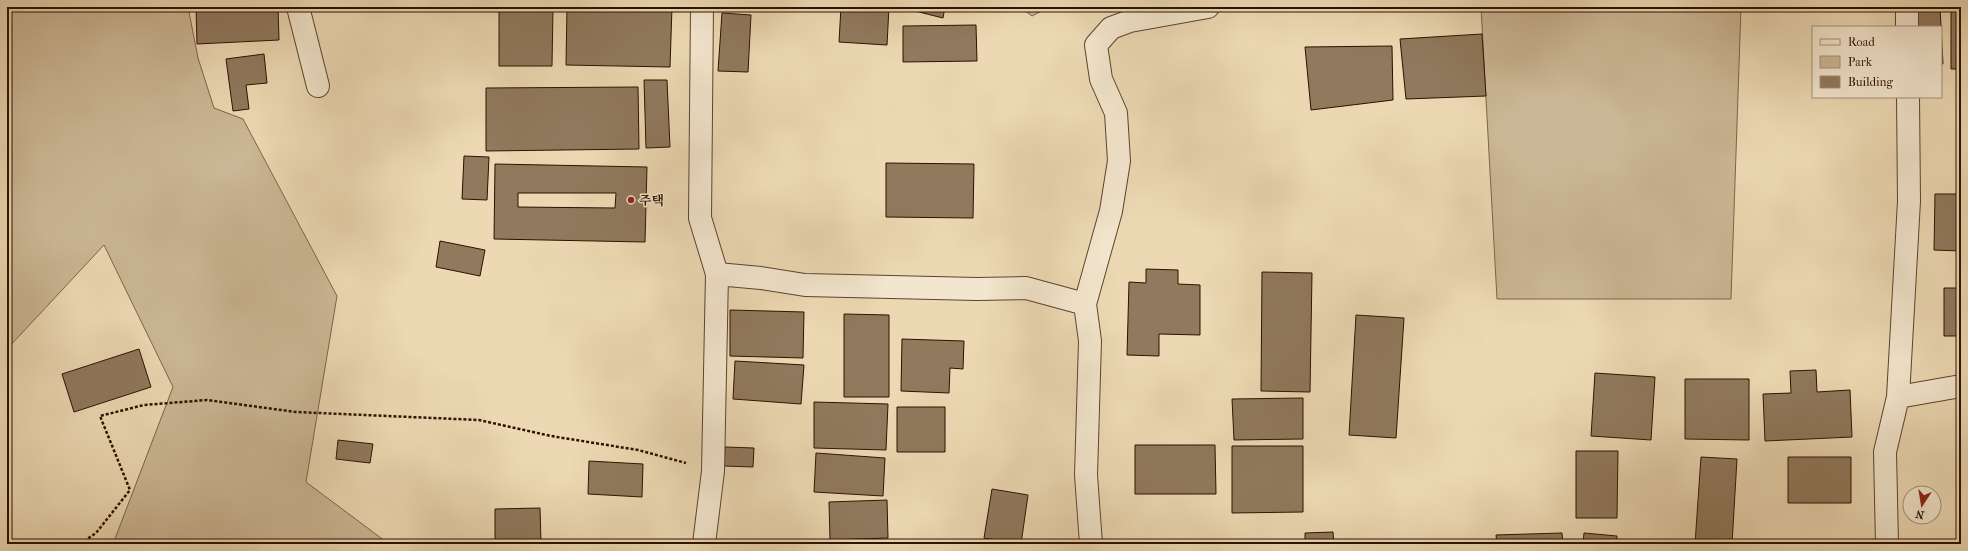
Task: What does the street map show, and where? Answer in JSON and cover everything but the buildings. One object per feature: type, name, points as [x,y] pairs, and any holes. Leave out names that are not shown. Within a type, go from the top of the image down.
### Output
[{"type":"street","points":[[298,7],[318,86]]},
{"type":"street","points":[[702,7],[700,218],[717,274],[713,471],[704,544]]},
{"type":"street","points":[[1091,544],[1086,475],[1090,341],[1085,304],[1111,211],[1119,161],[1116,114],[1101,79],[1096,45],[1111,28],[1130,21],[1208,7]]},
{"type":"street","points":[[1907,7],[1907,26]]},
{"type":"street","points":[[1887,544],[1885,452],[1898,397],[1909,201],[1908,98]]},
{"type":"street","points":[[717,274],[761,278],[805,285],[977,290],[1026,288],[1085,304]]},
{"type":"street","points":[[1898,397],[1961,386]]},
{"type":"path","points":[[80,544],[96,533],[130,490],[100,416],[144,405],[206,400],[296,412],[479,420],[551,436],[638,450],[713,471]]},
{"type":"green space","points":[[7,7],[188,7],[198,58],[214,108],[243,119],[337,296],[306,482],[389,544],[113,544],[173,387],[104,245],[7,349]]},
{"type":"green space","points":[[1020,7],[1049,7],[1032,16]]},
{"type":"green space","points":[[1481,7],[1741,7],[1731,299],[1497,299]]},
{"type":"place","name":"주택","points":[[631,200]]}]
